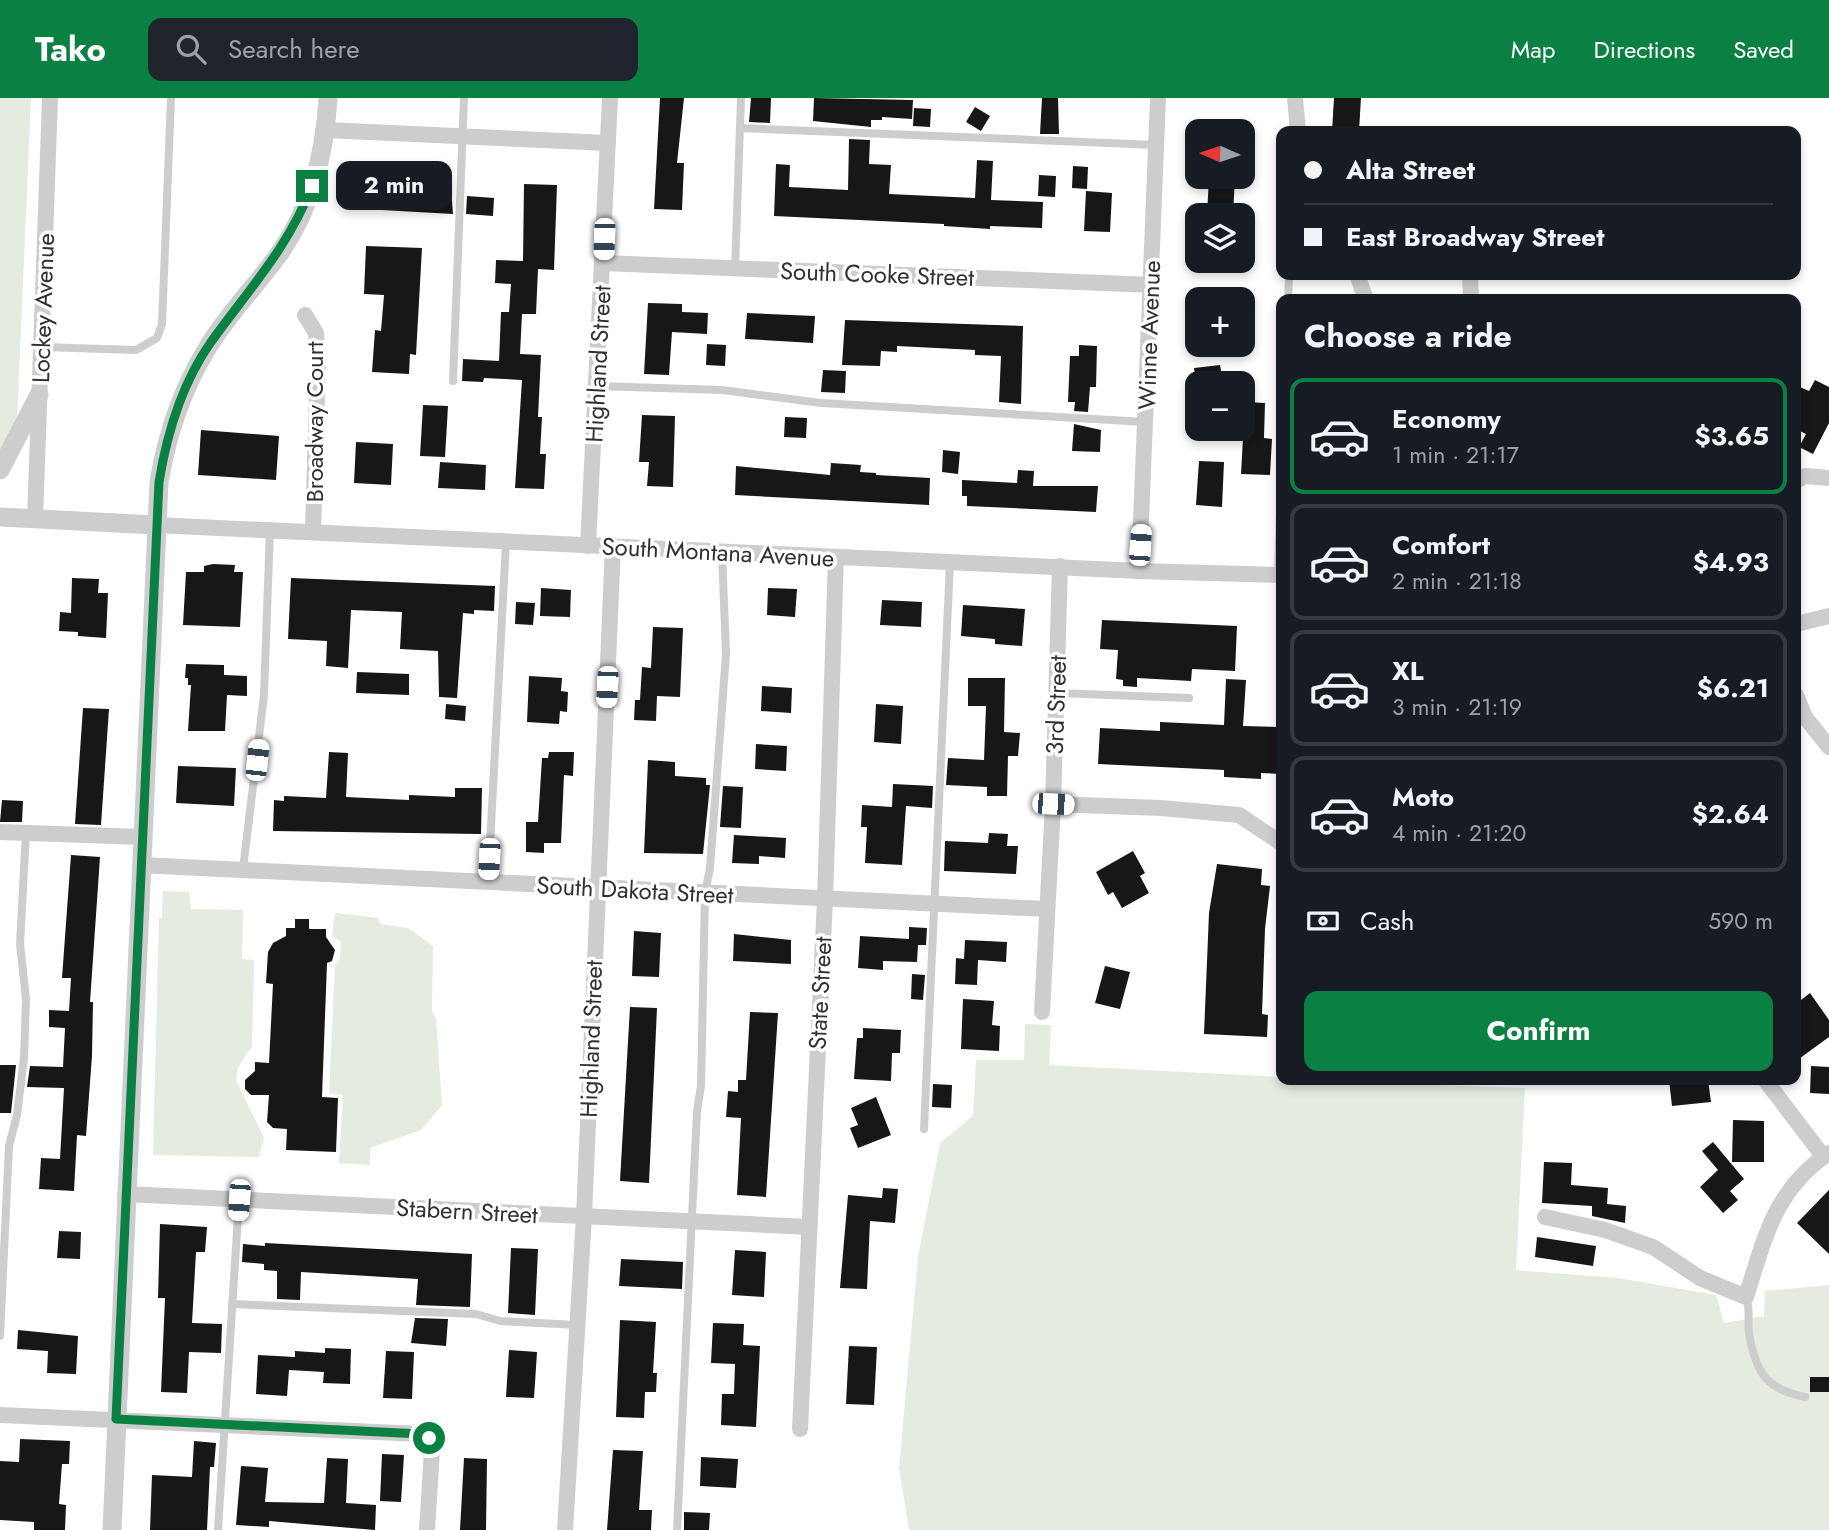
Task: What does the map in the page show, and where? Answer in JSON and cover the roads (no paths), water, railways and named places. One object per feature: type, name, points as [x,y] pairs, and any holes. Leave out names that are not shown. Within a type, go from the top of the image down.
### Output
[{"type":"street","name":"Lockey Avenue","points":[[35,519],[50,98]]},
{"type":"street","points":[[112,1530],[155,525],[165,444],[193,373],[210,344],[280,252],[300,216],[312,186],[326,130],[328,98]]},
{"type":"street","name":"Highland Street","points":[[588,546],[610,98]]},
{"type":"street","name":"Winne Avenue","points":[[1139,571],[1158,98]]},
{"type":"street","points":[[1295,105],[1296,126]]},
{"type":"street","points":[[326,130],[608,143]]},
{"type":"street","name":"South Cooke Street","points":[[603,263],[1152,285]]},
{"type":"street","name":"Broadway Court","points":[[305,314],[316,333],[318,360],[313,531]]},
{"type":"street","points":[[0,470],[40,395]]},
{"type":"street","points":[[1801,478],[1805,476],[1829,478]]},
{"type":"street","points":[[0,517],[155,525]]},
{"type":"street","name":"South Montana Avenue","points":[[155,525],[1139,571],[1276,575]]},
{"type":"street","name":"Highland Street","points":[[565,1530],[584,1216],[613,547]]},
{"type":"street","name":"State Street","points":[[800,1429],[825,899],[836,557]]},
{"type":"street","name":"3rd Street","points":[[1042,1012],[1053,804],[1060,566]]},
{"type":"street","points":[[1801,623],[1829,616]]},
{"type":"street","points":[[1801,707],[1805,717],[1829,747]]},
{"type":"street","points":[[1053,804],[1239,815],[1276,840]]},
{"type":"street","points":[[0,831],[142,837]]},
{"type":"street","name":"South Dakota Street","points":[[140,865],[1046,909]]},
{"type":"street","points":[[1545,1217],[1605,1230],[1653,1247],[1700,1278],[1746,1297],[1770,1220],[1804,1170],[1826,1155],[1769,1085]]},
{"type":"street","name":"Stabern Street","points":[[125,1194],[809,1227]]},
{"type":"street","points":[[0,1415],[421,1434],[429,1438],[432,1450],[427,1530]]},
{"type":"lane","points":[[41,347],[136,350],[157,338],[162,324],[171,98]]},
{"type":"lane","points":[[453,381],[464,98]]},
{"type":"lane","points":[[735,269],[741,98]]},
{"type":"lane","points":[[740,128],[1156,145]]},
{"type":"lane","points":[[597,386],[722,390],[821,403],[1145,422]]},
{"type":"lane","points":[[243,869],[264,695],[270,529]]},
{"type":"lane","points":[[488,883],[506,542]]},
{"type":"lane","points":[[677,1530],[696,1111],[702,1086],[705,893],[710,868],[726,654],[722,552]]},
{"type":"lane","points":[[924,1129],[950,562]]},
{"type":"lane","points":[[1056,694],[1189,698]]},
{"type":"lane","points":[[0,1336],[9,1146],[17,1115],[24,1058],[26,999],[20,944],[26,832]]},
{"type":"lane","points":[[218,1530],[239,1200]]},
{"type":"lane","points":[[1746,1297],[1751,1310],[1749,1331],[1760,1374],[1780,1392],[1805,1397]]},
{"type":"lane","points":[[232,1304],[476,1314],[500,1321],[577,1325]]}]
